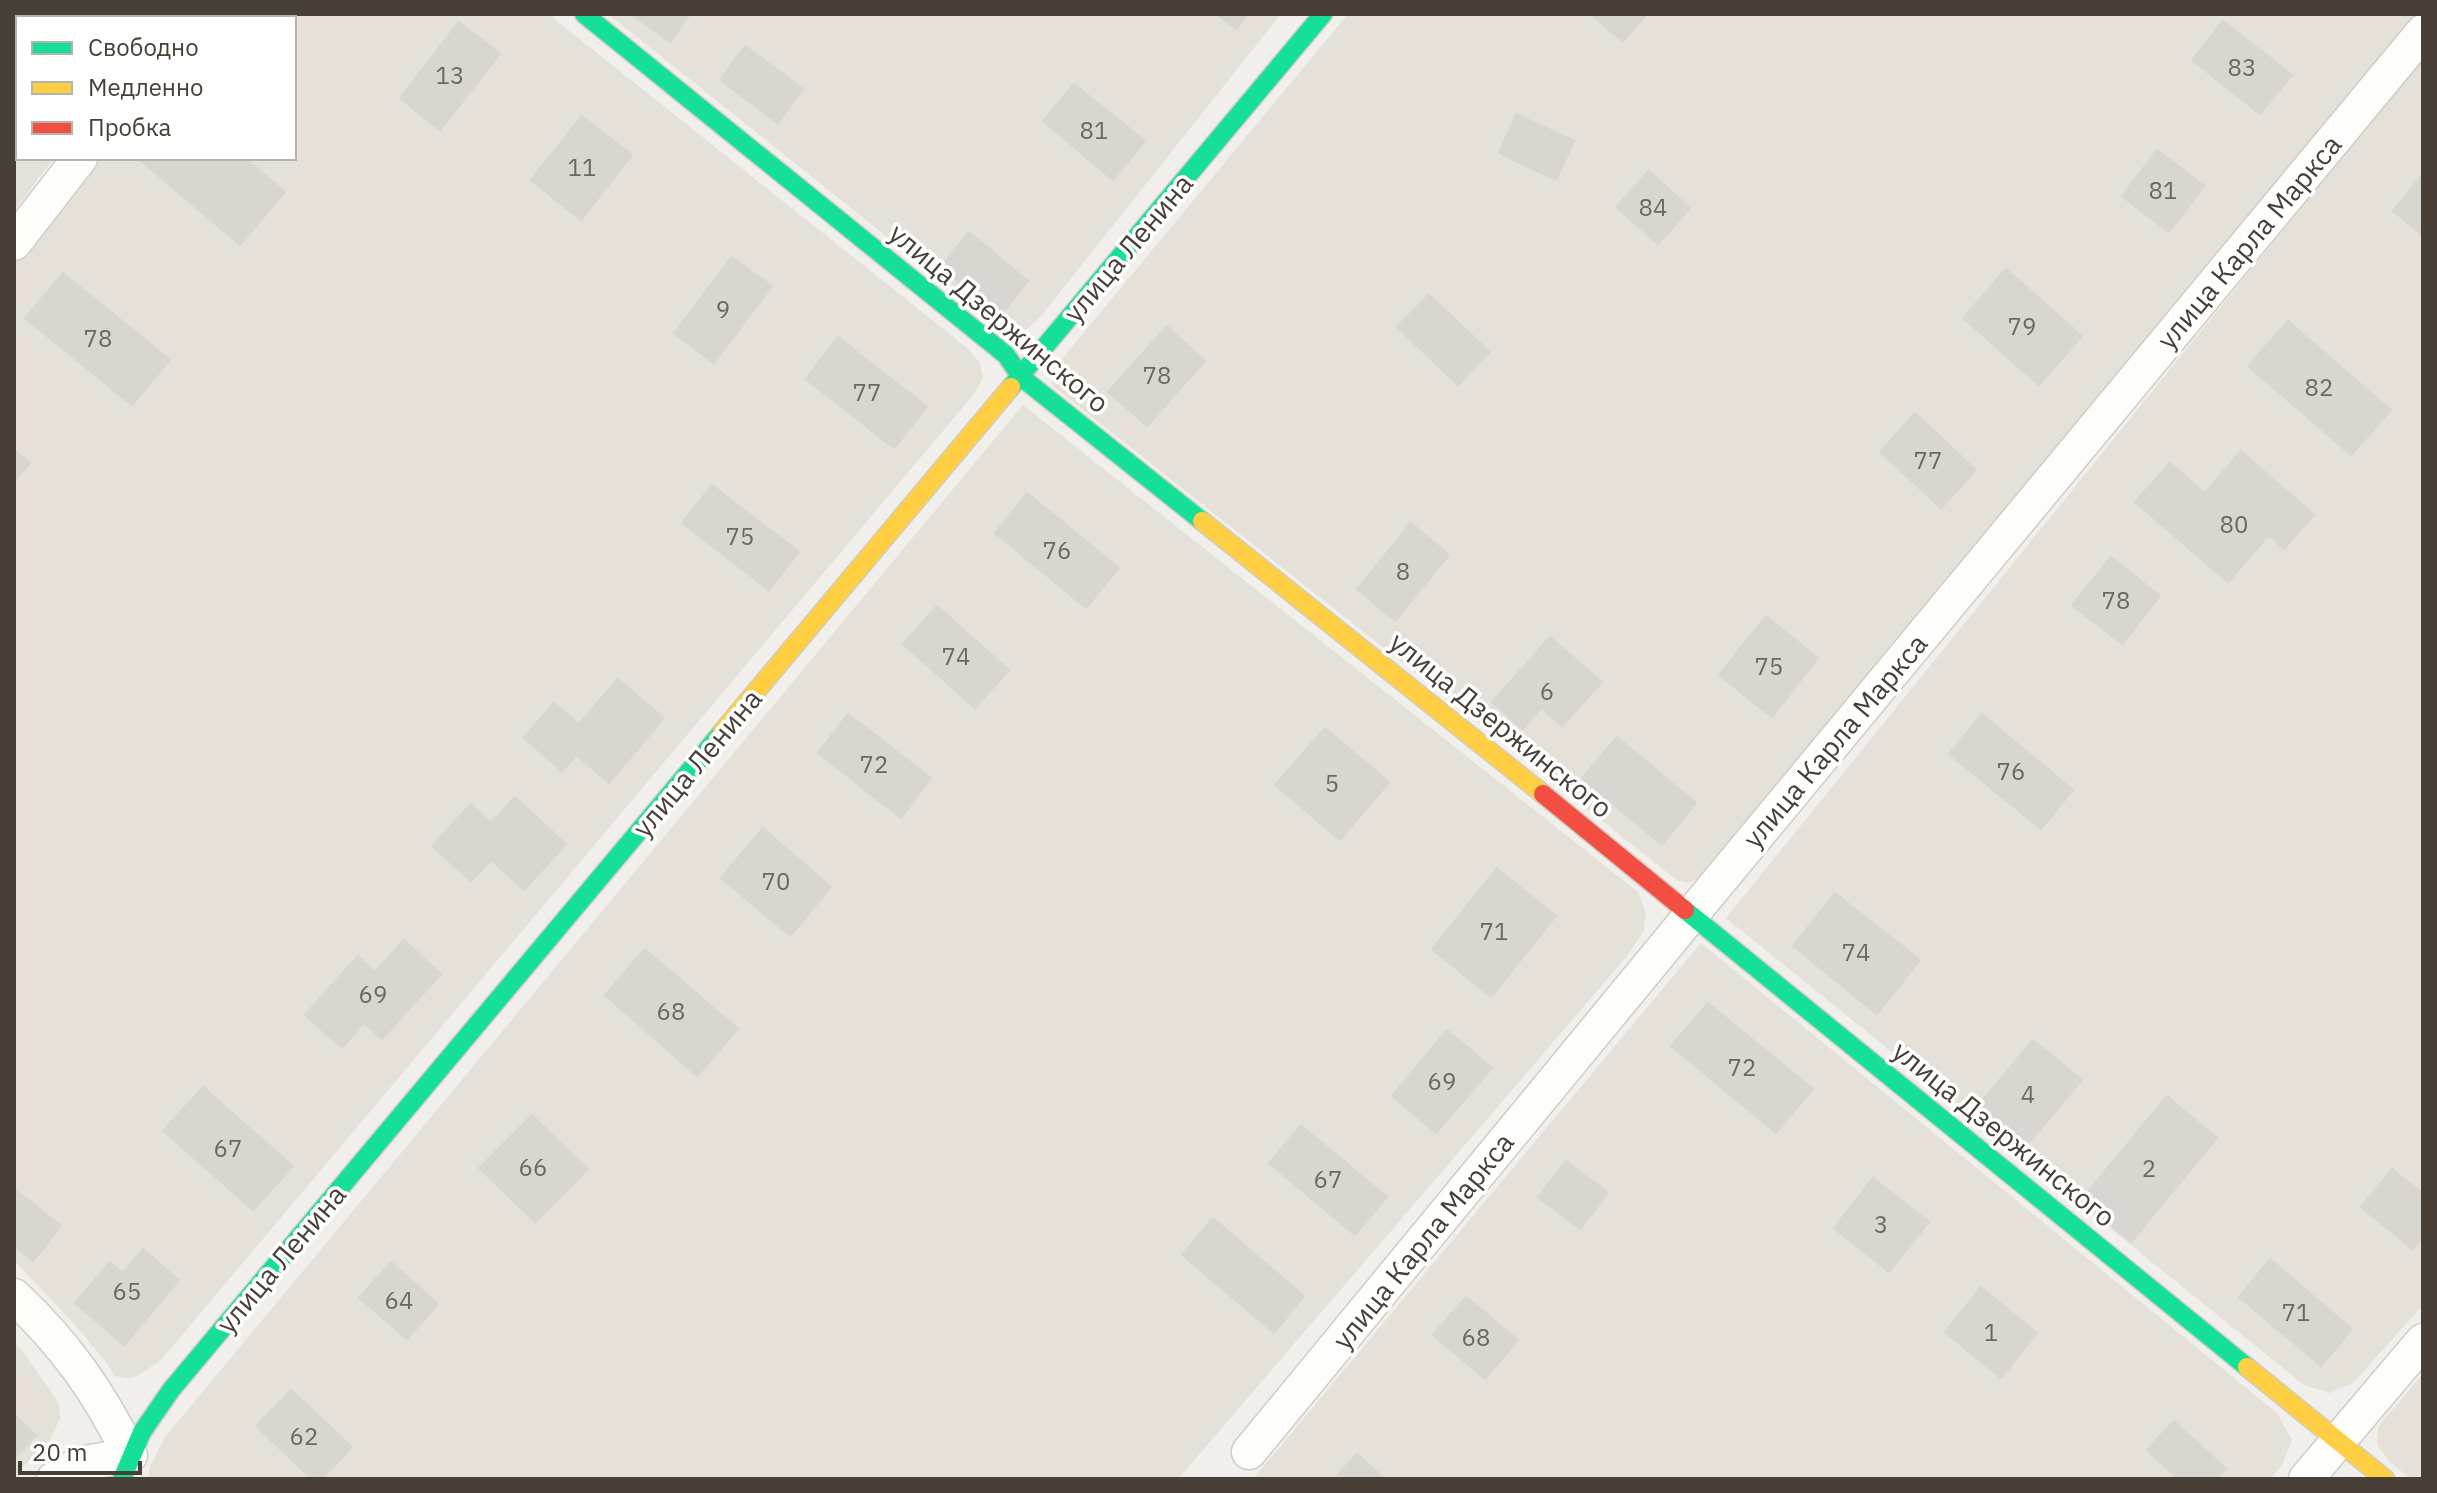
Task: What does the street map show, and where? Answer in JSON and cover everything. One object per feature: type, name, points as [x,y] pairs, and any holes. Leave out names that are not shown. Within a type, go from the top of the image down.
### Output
[{"type":"street","name":"улица Дзержинского","points":[[584,14],[1006,355],[1021,377],[1526,780],[2385,1479]]},
{"type":"street","name":"улица Ленина","points":[[126,1467],[150,1417],[171,1390],[1323,14]]},
{"type":"street","name":"улица Карла Маркса","points":[[1249,1452],[2423,32]]},
{"type":"street","points":[[14,243],[78,160]]},
{"type":"street","points":[[14,1296],[81,1369],[112,1419],[126,1467],[80,1464],[54,1479]]},
{"type":"street","points":[[2306,1479],[2423,1341]]},
{"type":"shaded area","points":[[14,14],[163,14],[16,16],[16,160],[52,160],[14,211]]},
{"type":"shaded area","points":[[548,14],[966,347],[980,363],[983,378],[974,394],[161,1360],[137,1376],[127,1378],[114,1376],[75,1325],[14,1260],[14,262],[93,160],[296,160],[296,16],[206,16]]},
{"type":"shaded area","points":[[608,14],[1281,14],[1041,316],[1027,329],[1015,332],[1000,327]]},
{"type":"shaded area","points":[[1348,14],[2415,14],[1703,877],[1688,883],[1678,881],[1052,385],[1052,371]]},
{"type":"shaded area","points":[[2423,57],[2423,1305],[2354,1382],[2330,1393],[2304,1385],[1726,918]]},
{"type":"shaded area","points":[[1023,405],[1638,892],[1646,913],[1644,930],[1628,955],[1178,1479],[148,1479],[150,1467],[165,1437]]},
{"type":"shaded area","points":[[1701,943],[2277,1413],[2292,1440],[2282,1465],[2270,1479],[1253,1479]]},
{"type":"shaded area","points":[[14,1343],[59,1403],[60,1419],[49,1441],[14,1476]]},
{"type":"shaded area","points":[[2423,1374],[2423,1479],[2411,1479],[2389,1461],[2377,1444],[2378,1427]]},
{"type":"building","points":[[24,14],[91,14],[90,16],[22,16]]},
{"type":"building","points":[[631,14],[690,14],[670,42]]},
{"type":"building","points":[[1217,14],[1248,14],[1236,29]]},
{"type":"building","points":[[1590,14],[1647,14],[1623,41]]},
{"type":"building","points":[[2223,21],[2292,75],[2260,114],[2192,60]]},
{"type":"building","points":[[459,22],[500,54],[440,130],[400,98]]},
{"type":"building","points":[[745,46],[803,89],[778,123],[720,80]]},
{"type":"building","points":[[1074,84],[1145,141],[1113,180],[1043,121]]},
{"type":"building","points":[[1516,114],[1574,141],[1556,180],[1499,153]]},
{"type":"building","points":[[582,116],[632,155],[581,220],[531,180]]},
{"type":"building","points":[[2157,150],[2204,186],[2169,232],[2122,196]]},
{"type":"building","points":[[247,160],[285,192],[240,245],[141,161]]},
{"type":"building","points":[[1649,171],[1690,208],[1658,244],[1616,207]]},
{"type":"building","points":[[2423,174],[2423,235],[2393,211]]},
{"type":"building","points":[[969,232],[1028,281],[1000,316],[940,267]]},
{"type":"building","points":[[732,257],[772,286],[714,363],[674,333]]},
{"type":"building","points":[[2006,269],[2082,336],[2039,385],[1963,318]]},
{"type":"building","points":[[63,273],[170,360],[132,405],[25,318]]},
{"type":"building","points":[[1429,295],[1490,352],[1458,385],[1397,327]]},
{"type":"building","points":[[2288,321],[2391,410],[2351,455],[2248,366]]},
{"type":"building","points":[[1167,326],[1205,361],[1147,426],[1108,392]]},
{"type":"building","points":[[838,337],[927,407],[894,448],[806,379]]},
{"type":"building","points":[[1915,413],[1976,470],[1941,508],[1880,452]]},
{"type":"building","points":[[14,450],[30,463],[14,482]]},
{"type":"building","points":[[2241,451],[2314,515],[2284,549],[2269,535],[2228,582],[2135,502],[2170,463],[2205,493]]},
{"type":"building","points":[[712,485],[799,552],[769,590],[682,523]]},
{"type":"building","points":[[1027,493],[1119,568],[1086,608],[995,533]]},
{"type":"building","points":[[1411,523],[1449,555],[1395,621],[1357,589]]},
{"type":"building","points":[[2111,557],[2160,596],[2122,644],[2072,605]]},
{"type":"building","points":[[937,606],[1009,670],[975,708],[903,644]]},
{"type":"building","points":[[1766,616],[1818,658],[1772,717],[1719,675]]},
{"type":"building","points":[[1550,637],[1602,682],[1562,726],[1541,708],[1523,729],[1492,702]]},
{"type":"building","points":[[618,679],[664,718],[609,783],[576,755],[562,771],[524,738],[554,703],[579,724]]},
{"type":"building","points":[[848,714],[931,778],[901,818],[818,753]]},
{"type":"building","points":[[1982,714],[2073,790],[2041,829],[1949,754]]},
{"type":"building","points":[[1325,728],[1389,782],[1340,840],[1275,785]]},
{"type":"building","points":[[1617,737],[1696,803],[1662,845],[1582,778]]},
{"type":"building","points":[[515,797],[566,844],[524,890],[491,860],[471,881],[432,846],[471,804],[491,823]]},
{"type":"building","points":[[763,828],[831,887],[790,936],[721,878]]},
{"type":"building","points":[[1497,868],[1556,916],[1491,997],[1432,949]]},
{"type":"building","points":[[1835,893],[1920,960],[1877,1014],[1793,946]]},
{"type":"building","points":[[404,940],[441,974],[382,1039],[364,1023],[342,1048],[305,1015],[358,956],[375,972]]},
{"type":"building","points":[[645,949],[738,1029],[697,1076],[605,995]]},
{"type":"building","points":[[1708,1003],[1813,1089],[1776,1133],[1671,1046]]},
{"type":"building","points":[[1447,1030],[1492,1068],[1436,1133],[1392,1096]]},
{"type":"building","points":[[2033,1040],[2082,1080],[2023,1150],[1974,1110]]},
{"type":"building","points":[[203,1087],[293,1166],[253,1210],[163,1131]]},
{"type":"building","points":[[2167,1096],[2217,1138],[2131,1242],[2081,1200]]},
{"type":"building","points":[[532,1115],[588,1169],[535,1222],[479,1168]]},
{"type":"building","points":[[1301,1125],[1387,1197],[1355,1235],[1269,1163]]},
{"type":"building","points":[[1566,1161],[1608,1193],[1580,1229],[1538,1197]]},
{"type":"building","points":[[2392,1169],[2423,1194],[2423,1236],[2413,1249],[2361,1207]]},
{"type":"building","points":[[1873,1178],[1929,1222],[1889,1272],[1834,1228]]},
{"type":"building","points":[[14,1189],[61,1226],[33,1261],[14,1245]]},
{"type":"building","points":[[1213,1218],[1304,1296],[1274,1333],[1182,1255]]},
{"type":"building","points":[[143,1249],[179,1280],[124,1345],[75,1303],[110,1262],[123,1273]]},
{"type":"building","points":[[2270,1259],[2352,1329],[2321,1366],[2239,1297]]},
{"type":"building","points":[[391,1262],[438,1304],[407,1339],[359,1298]]},
{"type":"building","points":[[1981,1287],[2037,1333],[2001,1378],[1945,1332]]},
{"type":"building","points":[[1466,1297],[1518,1340],[1485,1379],[1433,1335]]},
{"type":"building","points":[[291,1390],[352,1447],[322,1479],[312,1479],[256,1426]]},
{"type":"building","points":[[14,1415],[36,1435],[14,1459]]},
{"type":"building","points":[[2174,1421],[2226,1469],[2216,1479],[2178,1479],[2147,1450]]},
{"type":"building","points":[[1357,1454],[1385,1479],[1334,1479]]},
{"type":"traffic: fast","points":[[584,14],[1006,355],[1021,377],[1202,521]]},
{"type":"traffic: fast","points":[[1011,387],[1323,14]]},
{"type":"traffic: fast","points":[[122,1479],[142,1432],[171,1390],[722,732]]},
{"type":"traffic: fast","points":[[1685,910],[2247,1367]]},
{"type":"traffic: slow","points":[[722,732],[1011,387]]},
{"type":"traffic: slow","points":[[1202,521],[1543,794]]},
{"type":"traffic: slow","points":[[2247,1367],[2385,1479]]},
{"type":"traffic: jam","points":[[1543,794],[1685,910]]}]
